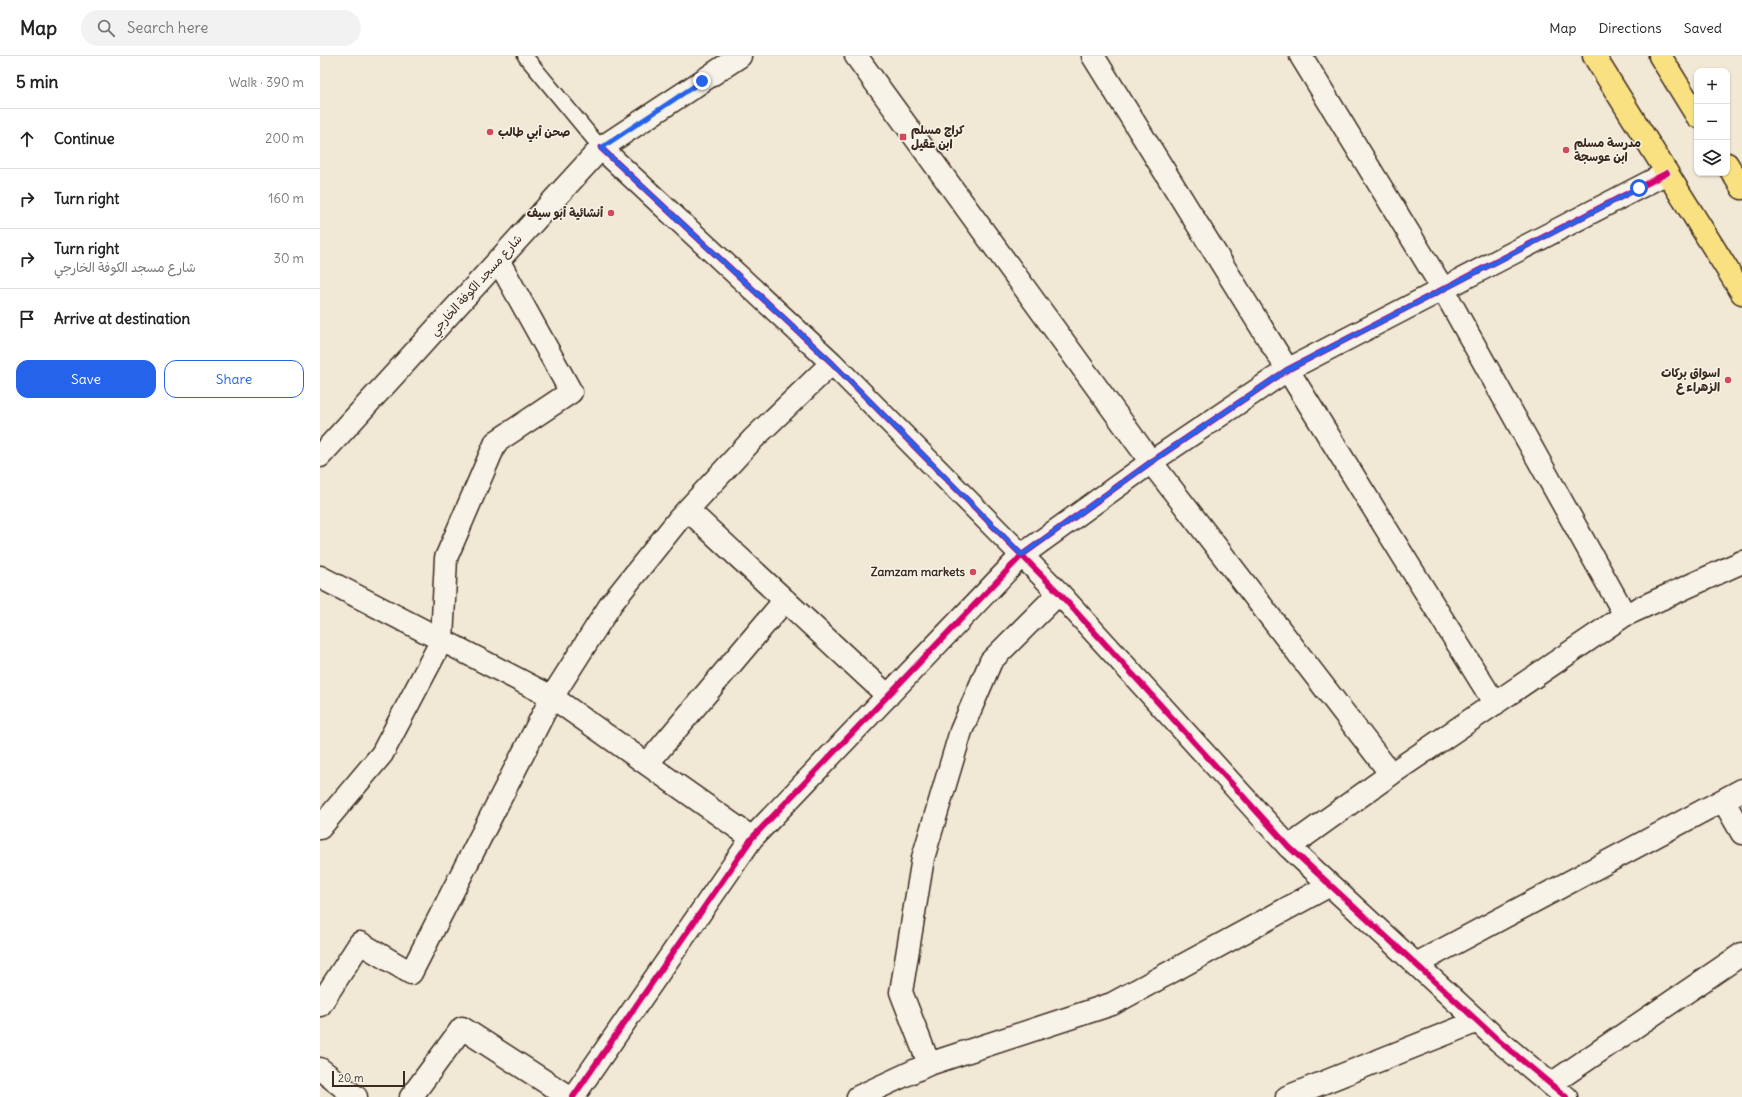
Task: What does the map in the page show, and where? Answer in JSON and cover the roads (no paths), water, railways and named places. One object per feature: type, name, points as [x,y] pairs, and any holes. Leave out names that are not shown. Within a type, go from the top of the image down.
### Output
[{"type":"main road","points":[[1594,56],[1742,293]]},
{"type":"main road","points":[[1660,56],[1694,111]]},
{"type":"street","name":"شارع مسجد الكوفة الخارجي","points":[[320,456],[601,148],[740,56]]},
{"type":"street","points":[[856,56],[1151,462],[1391,774]]},
{"type":"street","points":[[1093,56],[1495,704]]},
{"type":"street","points":[[1301,56],[1443,289],[1624,615]]},
{"type":"street","points":[[601,148],[832,363],[1022,555],[1059,593],[1289,847],[1478,1021],[1558,1090],[1742,954]]},
{"type":"street","points":[[573,1097],[752,838],[1022,555],[1151,462],[1287,370],[1667,173]]},
{"type":"street","points":[[320,828],[382,754],[442,640],[446,558],[496,442],[571,392],[498,260]]},
{"type":"street","points":[[320,1005],[360,943],[412,973],[552,697],[610,604],[688,510],[753,439],[832,363]]},
{"type":"street","points":[[688,510],[888,696]]},
{"type":"street","points":[[1289,847],[1391,774],[1624,615],[1742,562]]},
{"type":"street","points":[[320,577],[552,697],[752,838]]},
{"type":"street","points":[[929,1064],[901,992],[923,858],[961,731],[991,661],[1059,593]]},
{"type":"street","points":[[647,764],[785,600]]},
{"type":"street","points":[[1416,964],[1733,795],[1742,833]]},
{"type":"street","points":[[858,1097],[929,1064],[1112,1004],[1330,885]]},
{"type":"street","points":[[1287,1097],[1478,1021]]},
{"type":"street","points":[[411,1097],[462,1028],[568,1097]]},
{"type":"street","points":[[320,1069],[356,1097]]},
{"type":"lane","points":[[525,56],[601,148]]},
{"type":"place","name":"صحن أبي طالب","points":[[490,132]]},
{"type":"place","name":"كراج مسلم ابن عقيل","points":[[903,137]]},
{"type":"place","name":"مدرسة مسلم ابن عوسجة","points":[[1566,150]]},
{"type":"place","name":"أنشائية أبو سيف","points":[[611,213]]},
{"type":"place","name":"اسواق بركات الزهراء ع","points":[[1728,380]]},
{"type":"place","name":"Zamzam markets","points":[[973,572]]}]
